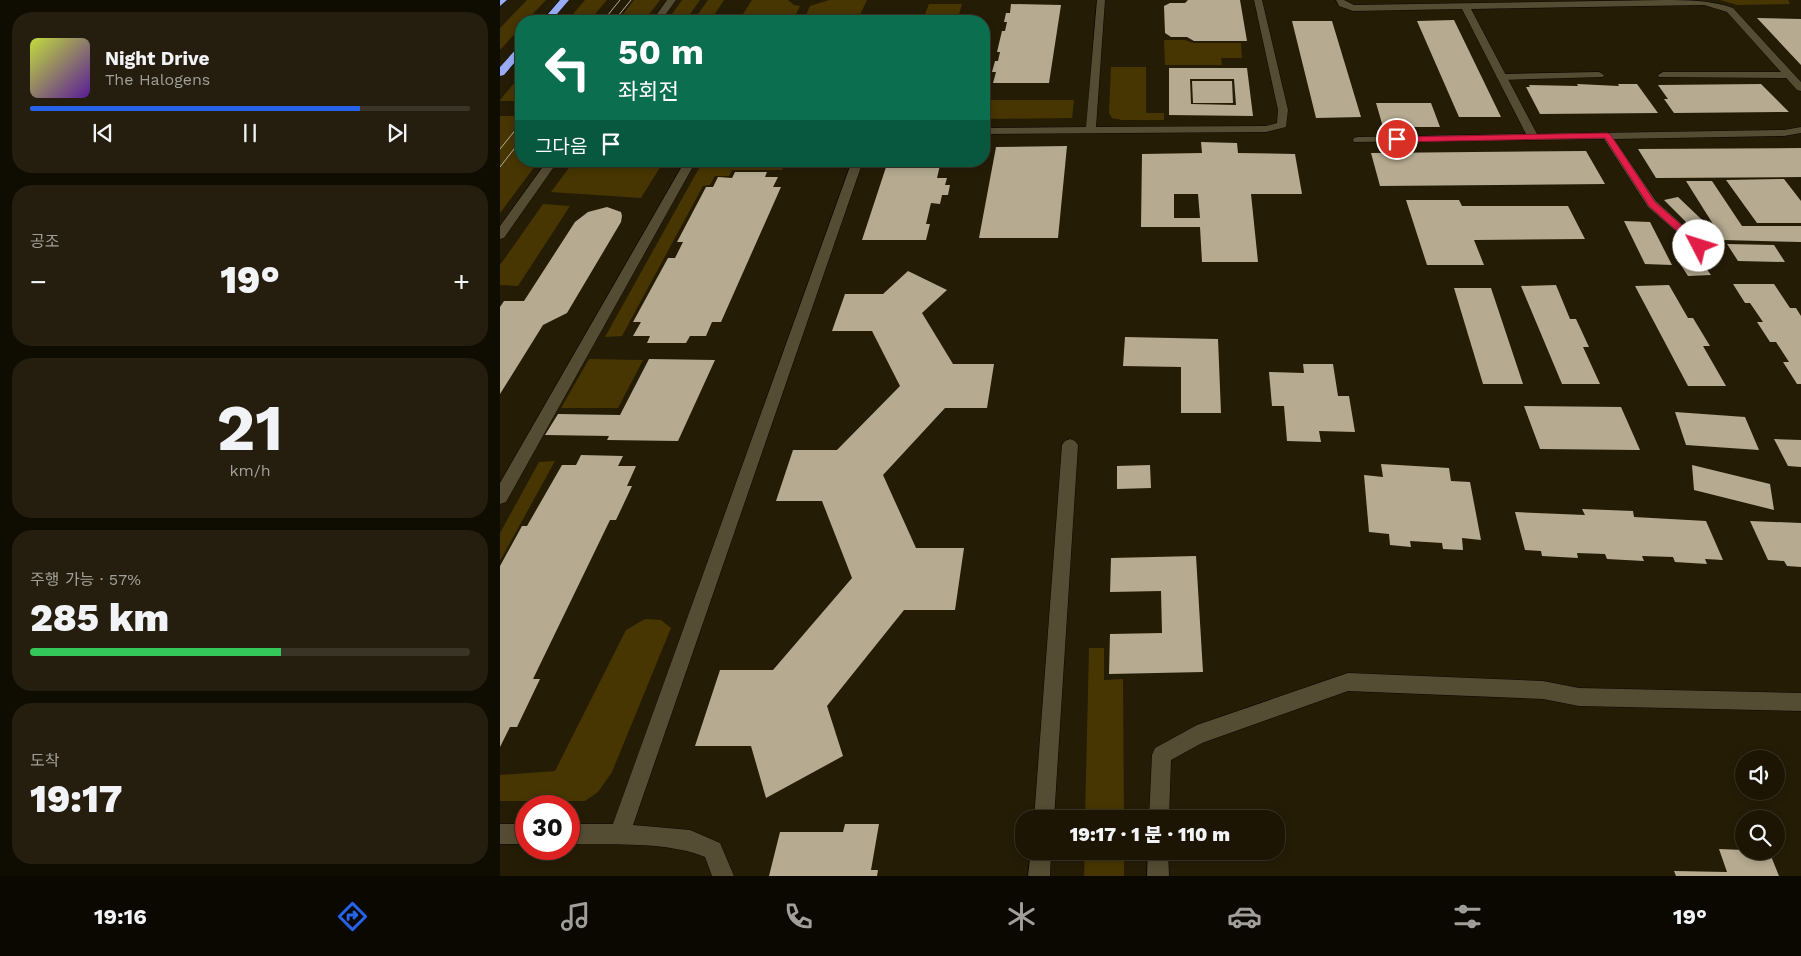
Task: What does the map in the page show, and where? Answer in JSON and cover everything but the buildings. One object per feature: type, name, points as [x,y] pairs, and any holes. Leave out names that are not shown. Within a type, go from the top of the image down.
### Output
[{"type":"highway","points":[[500,3],[503,0]]},
{"type":"highway","points":[[551,15],[565,0]]},
{"type":"highway","points":[[500,74],[515,56]]},
{"type":"street","points":[[661,15],[672,0]]},
{"type":"street","points":[[1091,129],[1100,0]]},
{"type":"street","points":[[990,131],[1091,129],[1266,130],[1282,124],[1283,110],[1258,0]]},
{"type":"street","points":[[1340,0],[1342,4],[1353,8],[1704,2],[1715,4],[1730,10],[1801,88]]},
{"type":"street","points":[[1465,6],[1533,137]]},
{"type":"street","points":[[1501,77],[1599,75]]},
{"type":"street","points":[[1663,75],[1789,75]]},
{"type":"street","points":[[1358,140],[1784,133],[1801,130]]},
{"type":"street","points":[[1607,136],[1652,204],[1699,246]]},
{"type":"street","points":[[500,235],[549,167]]},
{"type":"street","points":[[500,497],[688,167]]},
{"type":"street","points":[[620,834],[856,167]]},
{"type":"street","points":[[1045,810],[1070,445]]},
{"type":"street","points":[[1159,810],[1162,755],[1197,735],[1348,682],[1543,690],[1579,697],[1801,702]]},
{"type":"street","points":[[500,834],[515,834]]},
{"type":"street","points":[[580,834],[620,834],[690,840],[713,850],[724,876]]},
{"type":"street","points":[[1039,876],[1040,860]]},
{"type":"street","points":[[1158,860],[1158,876]]},
{"type":"shaded area","points":[[527,0],[546,0],[532,15],[515,15],[515,34],[500,50],[500,28]]},
{"type":"shaded area","points":[[585,0],[607,0],[594,15],[572,15]]},
{"type":"shaded area","points":[[634,0],[660,0],[649,15],[623,15]]},
{"type":"shaded area","points":[[682,0],[700,0],[689,15],[671,15]]},
{"type":"shaded area","points":[[708,0],[724,0],[714,15],[697,15]]},
{"type":"shaded area","points":[[752,0],[788,0],[794,5],[800,6],[796,14],[743,14]]},
{"type":"shaded area","points":[[829,0],[867,0],[860,15],[806,15],[810,6]]},
{"type":"shaded area","points":[[1720,0],[1788,0],[1790,4],[1737,5]]},
{"type":"shaded area","points":[[929,4],[962,4],[959,15],[924,15]]},
{"type":"shaded area","points":[[1164,40],[1185,40],[1193,43],[1241,43],[1242,58],[1221,58],[1222,65],[1165,65]]},
{"type":"shaded area","points":[[1111,67],[1146,67],[1146,113],[1164,113],[1164,120],[1122,120],[1112,118],[1109,113]]},
{"type":"shaded area","points":[[515,82],[515,101],[500,100]]},
{"type":"shaded area","points":[[990,100],[1074,100],[1072,118],[990,119]]},
{"type":"shaded area","points":[[500,116],[515,116],[515,167],[534,167],[500,213]]},
{"type":"shaded area","points":[[570,167],[660,167],[641,198],[551,192]]},
{"type":"shaded area","points":[[700,167],[783,167],[782,170],[732,170],[729,176],[715,176],[710,185],[703,186],[622,336],[605,337]]},
{"type":"shaded area","points":[[543,204],[570,206],[518,286],[500,285],[500,265]]},
{"type":"shaded area","points":[[589,359],[643,360],[618,408],[561,408]]},
{"type":"shaded area","points":[[555,461],[500,561],[500,533],[539,462]]},
{"type":"shaded area","points":[[645,619],[661,620],[671,628],[612,772],[598,792],[585,801],[580,801],[580,795],[515,795],[515,801],[500,801],[500,775],[555,771],[626,630]]},
{"type":"shaded area","points":[[1089,648],[1104,648],[1104,680],[1123,679],[1124,810],[1085,810]]},
{"type":"shaded area","points":[[1085,860],[1124,860],[1124,876],[1084,876]]},
{"type":"tram line","points":[[608,15],[620,0]]},
{"type":"tram line","points":[[619,15],[631,0]]},
{"type":"tram line","points":[[500,149],[515,130]]},
{"type":"tram line","points":[[500,167],[515,148]]},
{"type":"route","points":[[1397,139],[1607,136],[1652,204],[1699,246]]}]
